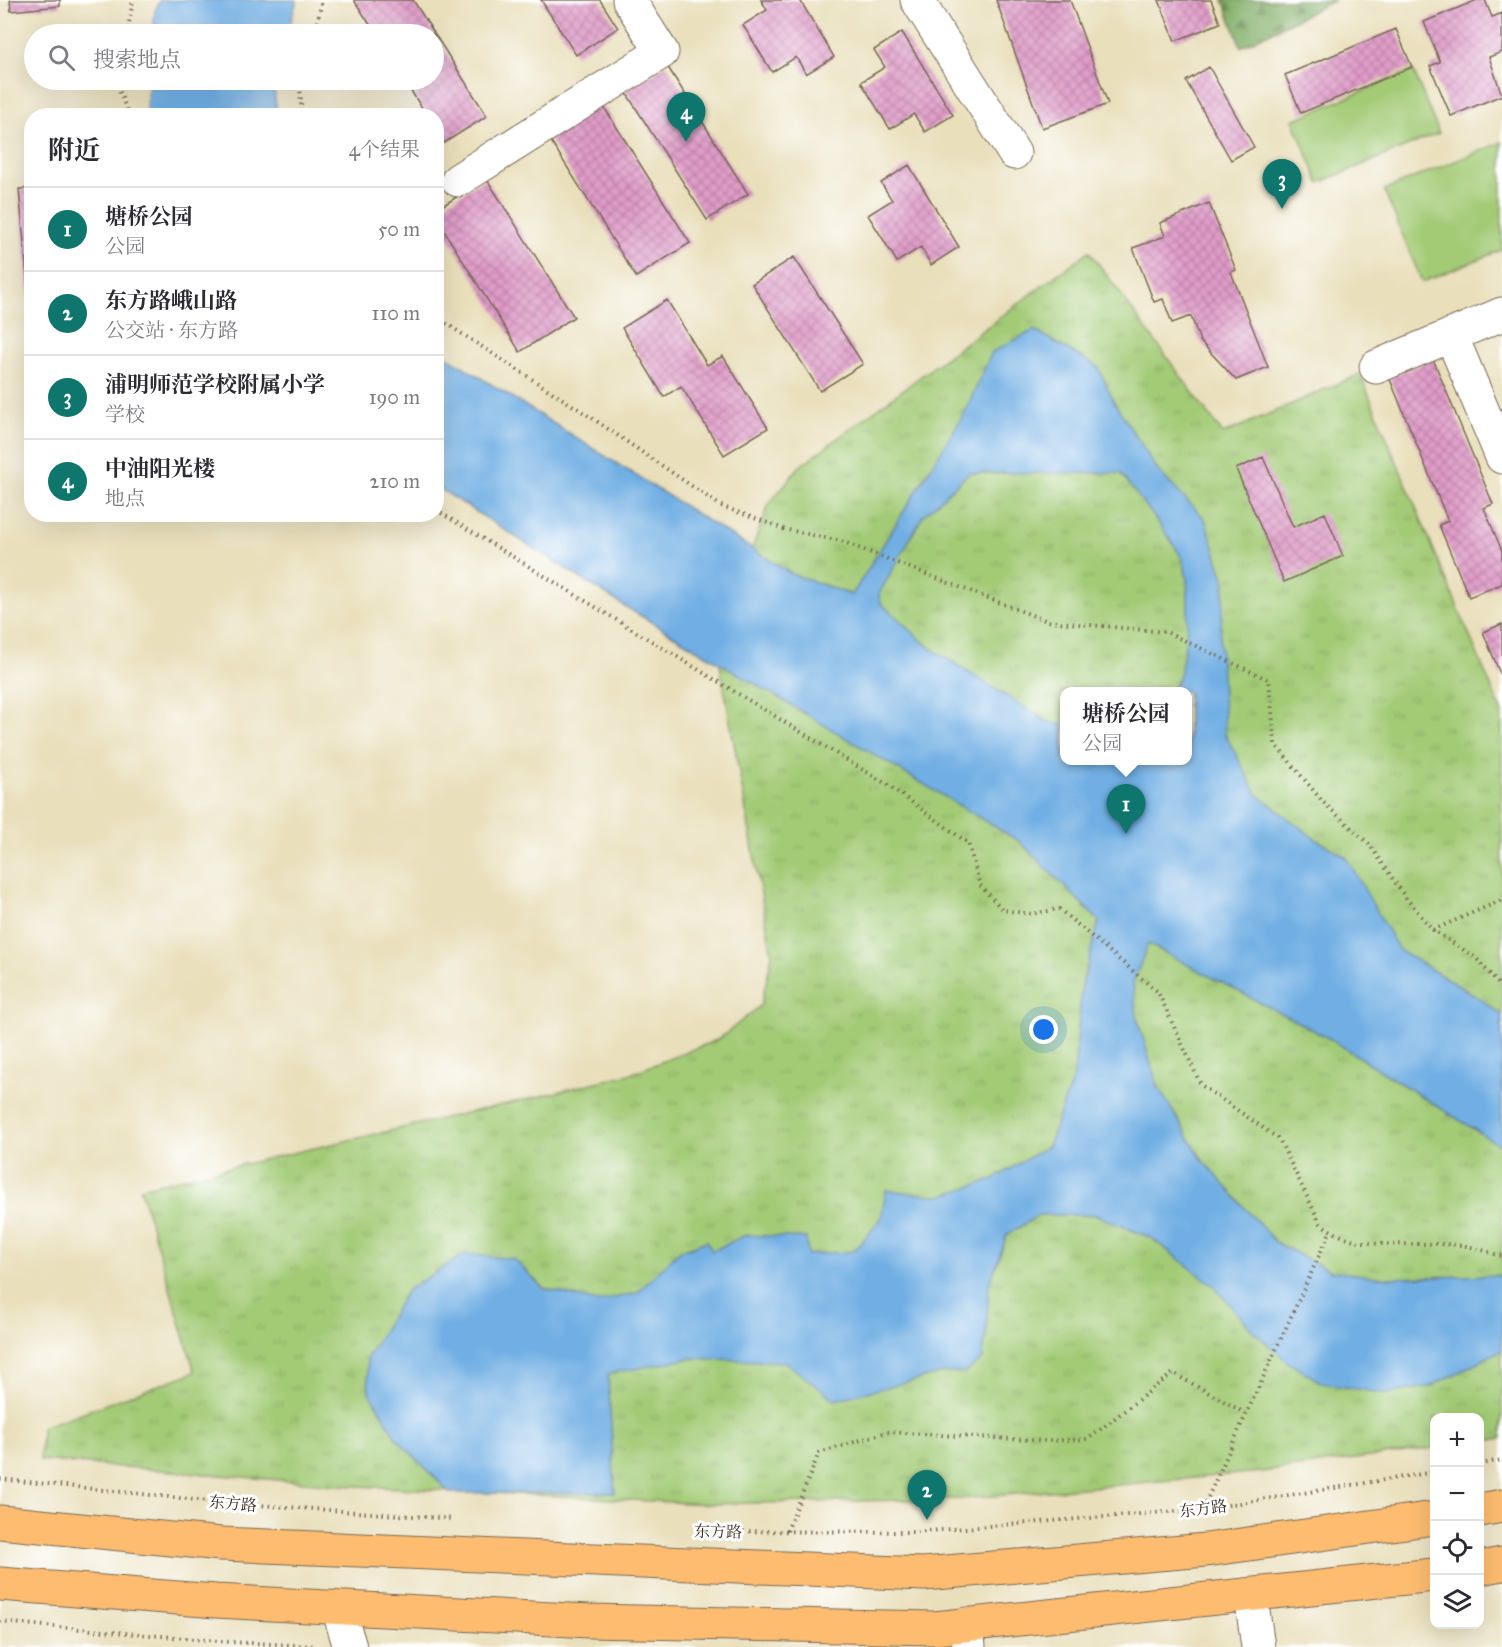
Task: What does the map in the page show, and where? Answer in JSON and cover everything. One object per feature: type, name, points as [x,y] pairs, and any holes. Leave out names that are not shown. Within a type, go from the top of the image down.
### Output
[{"type":"main road","points":[[1484,1509],[1502,1506]]},
{"type":"main road","points":[[0,1522],[221,1544],[923,1574],[1206,1550],[1430,1519]]},
{"type":"main road","points":[[1484,1567],[1502,1564]]},
{"type":"main road","points":[[0,1584],[216,1602],[589,1621],[935,1628],[968,1636],[1251,1596],[1430,1575]]},
{"type":"street","points":[[458,180],[662,52],[629,0]]},
{"type":"street","points":[[917,0],[1014,153]]},
{"type":"street","points":[[1376,367],[1502,314]]},
{"type":"street","points":[[1452,336],[1502,457]]},
{"type":"street","points":[[1251,1596],[1258,1647]]},
{"type":"street","points":[[338,1608],[350,1647]]},
{"type":"path","points":[[129,24],[134,0]]},
{"type":"path","points":[[317,24],[322,0]]},
{"type":"path","points":[[119,90],[126,108]]},
{"type":"path","points":[[300,90],[301,108]]},
{"type":"path","points":[[444,322],[592,418],[721,506],[784,529],[841,541],[1047,621],[1166,632],[1269,680],[1275,744],[1323,802],[1369,843],[1406,898],[1433,930],[1476,958],[1502,988]]},
{"type":"path","points":[[444,515],[888,785],[968,843],[980,885],[1003,910],[1031,914],[1059,909],[1089,932],[1158,992],[1201,1084],[1279,1138],[1320,1223],[1330,1232],[1356,1243],[1466,1246],[1502,1256]]},
{"type":"path","points":[[1433,930],[1502,900]]},
{"type":"path","points":[[1203,1509],[1251,1398],[1330,1232]]},
{"type":"path","points":[[787,1532],[819,1452],[887,1432],[1047,1441],[1088,1439],[1173,1373],[1245,1413]]},
{"type":"path","points":[[1484,1463],[1502,1460]]},
{"type":"path","name":"东方路","points":[[718,1531],[915,1532],[1203,1509],[1430,1473]]},
{"type":"path","name":"东方路","points":[[0,1479],[217,1502],[464,1520]]},
{"type":"path","points":[[0,1622],[230,1642],[328,1646]]},
{"type":"green space","points":[[1223,0],[1335,0],[1241,47]]},
{"type":"green space","points":[[1413,70],[1439,133],[1319,183],[1293,120]]},
{"type":"green space","points":[[1502,142],[1502,250],[1422,282],[1384,190]]},
{"type":"green space","points":[[1089,251],[1223,434],[1360,374],[1502,713],[1502,1438],[1484,1441],[1484,1413],[1430,1413],[1430,1449],[1261,1472],[959,1499],[709,1504],[340,1485],[40,1460],[42,1427],[195,1372],[140,1188],[633,1073],[719,1039],[761,1005],[772,955],[716,643],[769,504],[799,467]]},
{"type":"water","points":[[160,0],[297,0],[290,24],[154,24],[155,11]]},
{"type":"water","points":[[148,90],[274,90],[276,108],[147,108]]},
{"type":"water","points":[[1034,330],[1098,367],[1114,402],[1158,471],[1205,519],[1225,582],[1220,638],[1225,734],[1257,794],[1314,838],[1346,857],[1399,950],[1481,999],[1502,1015],[1502,1147],[1330,1039],[1148,944],[1133,983],[1137,1018],[1158,1087],[1202,1159],[1275,1242],[1331,1271],[1387,1278],[1502,1275],[1502,1350],[1432,1386],[1387,1394],[1322,1383],[1289,1363],[1252,1330],[1213,1285],[1151,1238],[1096,1215],[1039,1215],[1007,1235],[989,1285],[982,1360],[965,1372],[944,1373],[835,1400],[785,1362],[691,1358],[608,1374],[615,1493],[450,1493],[397,1439],[369,1392],[367,1358],[407,1290],[465,1254],[514,1259],[543,1288],[597,1302],[637,1293],[679,1251],[707,1241],[712,1251],[746,1235],[806,1238],[808,1255],[854,1251],[881,1219],[886,1190],[940,1196],[992,1180],[1048,1146],[1074,1075],[1082,985],[1099,921],[1019,841],[626,607],[444,491],[444,354],[792,574],[852,595],[964,414],[992,352]],"holes":[[[969,473],[1120,473],[1166,533],[1184,564],[1188,593],[1185,647],[1175,687],[1192,687],[1192,765],[1060,765],[1060,724],[1048,722],[930,648],[881,603],[879,594],[923,516]]]},
{"type":"building","points":[[10,0],[60,0],[60,6],[11,11]]},
{"type":"building","points":[[354,0],[413,0],[428,24],[370,24]]},
{"type":"building","points":[[541,0],[600,0],[618,28],[576,55]]},
{"type":"building","points":[[761,0],[800,0],[834,57],[806,74],[796,57],[772,72],[743,25],[767,10]]},
{"type":"building","points":[[996,0],[1070,0],[1108,104],[1042,128]]},
{"type":"building","points":[[1159,0],[1211,0],[1220,23],[1175,41]]},
{"type":"building","points":[[1477,0],[1485,0],[1492,17],[1502,13],[1502,52],[1489,57],[1502,95],[1451,116],[1430,66],[1440,62],[1424,22]]},
{"type":"building","points":[[1396,29],[1412,67],[1301,113],[1285,75]]},
{"type":"building","points":[[902,32],[953,115],[925,132],[914,114],[890,129],[861,82],[885,67],[874,50]]},
{"type":"building","points":[[444,49],[487,116],[444,143],[444,108],[422,108],[410,90],[444,90]]},
{"type":"building","points":[[666,64],[748,194],[707,220],[625,91]]},
{"type":"building","points":[[1209,67],[1254,147],[1231,160],[1186,81]]},
{"type":"building","points":[[602,104],[690,243],[636,277],[549,138]]},
{"type":"building","points":[[909,165],[959,247],[931,265],[921,247],[897,262],[868,215],[892,200],[881,183]]},
{"type":"building","points":[[486,178],[574,317],[520,352],[444,231],[444,205]]},
{"type":"building","points":[[19,189],[24,189],[24,244]]},
{"type":"building","points":[[1209,203],[1236,270],[1231,272],[1268,367],[1236,380],[1200,341],[1191,316],[1172,323],[1163,299],[1154,302],[1133,248],[1165,236],[1160,223]]},
{"type":"building","points":[[794,257],[863,364],[820,391],[752,284]]},
{"type":"building","points":[[667,300],[707,365],[723,356],[768,428],[724,455],[681,386],[664,397],[622,328]]},
{"type":"building","points":[[1433,359],[1493,504],[1484,508],[1502,551],[1502,584],[1469,597],[1439,525],[1448,521],[1389,377]]},
{"type":"building","points":[[1263,457],[1293,527],[1325,513],[1343,556],[1284,582],[1236,469]]},
{"type":"building","points":[[1502,624],[1502,678],[1483,632]]},
{"type":"place","name":"中油阳光楼","points":[[686,142]]},
{"type":"place","name":"浦明师范学校附属小学","points":[[1282,209]]},
{"type":"place","name":"塘桥公园","points":[[1126,834]]},
{"type":"place","name":"东方路峨山路","points":[[927,1520]]}]
